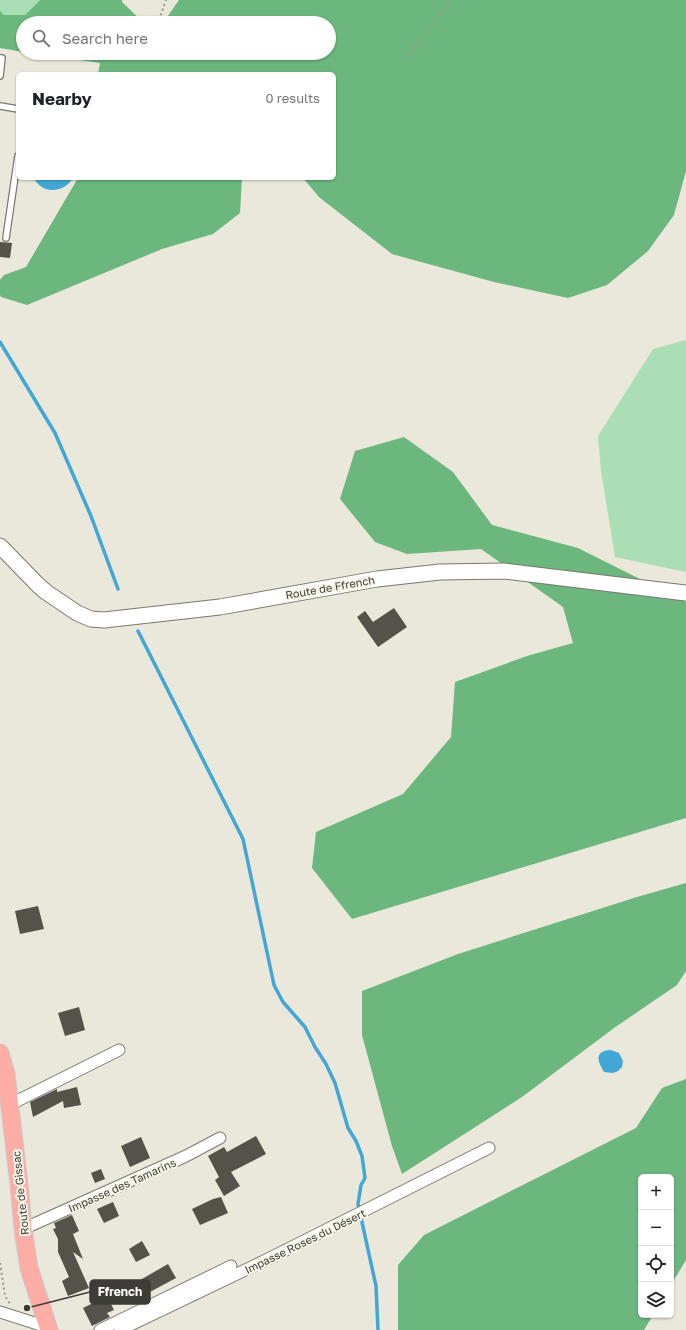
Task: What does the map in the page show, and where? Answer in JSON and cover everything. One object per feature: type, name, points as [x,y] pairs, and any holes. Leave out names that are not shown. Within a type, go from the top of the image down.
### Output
[{"type":"main road","name":"Route de Ffrench","points":[[0,546],[46,592],[77,613],[92,619],[104,620],[220,607],[377,579],[440,572],[504,571],[686,593]]},
{"type":"main road","name":"Route de Gissac","points":[[0,1053],[6,1074],[23,1229],[30,1268],[48,1328]]},
{"type":"street","points":[[9,1105],[119,1050]]},
{"type":"street","name":"Impasse des Tamarins","points":[[23,1229],[186,1156],[220,1138]]},
{"type":"street","name":"Impasse Roses du Désert","points":[[120,1330],[264,1261],[489,1148]]},
{"type":"street","points":[[100,1330],[231,1266]]},
{"type":"street","points":[[0,1312],[48,1328]]},
{"type":"lane","points":[[0,58],[2,58],[0,76]]},
{"type":"lane","points":[[0,106],[16,109]]},
{"type":"lane","points":[[6,238],[16,170]]},
{"type":"path","points":[[160,16],[166,0]]},
{"type":"path","points":[[406,59],[452,0]]},
{"type":"path","points":[[0,1263],[5,1296],[12,1306],[13,1316]]},
{"type":"green space","points":[[0,0],[40,0],[25,15],[3,15],[0,11]]},
{"type":"green space","points":[[40,0],[122,0],[122,2],[137,16],[16,16],[16,51],[0,48],[0,11],[4,15],[25,15]]},
{"type":"green space","points":[[179,0],[686,0],[686,171],[674,215],[648,251],[607,285],[568,298],[494,282],[392,254],[319,197],[305,180],[336,180],[336,72],[98,72],[100,63],[80,60],[336,60],[336,16],[168,16]]},
{"type":"green space","points":[[77,180],[242,180],[240,213],[213,234],[162,249],[27,305],[1,297],[0,280],[4,275],[26,267]]},
{"type":"green space","points":[[686,340],[686,572],[615,557],[601,471],[598,436],[653,349]]},
{"type":"green space","points":[[404,437],[453,472],[492,525],[578,548],[686,602],[686,818],[352,919],[312,868],[316,832],[403,794],[451,737],[455,682],[527,656],[573,643],[563,607],[481,549],[407,554],[375,542],[340,499],[355,451]]},
{"type":"green space","points":[[686,883],[686,971],[677,985],[614,1028],[522,1097],[402,1174],[392,1146],[362,1035],[362,991],[458,954],[637,897]]},
{"type":"green space","points":[[686,1079],[686,1260],[674,1280],[674,1174],[638,1174],[638,1318],[651,1318],[644,1330],[398,1330],[398,1265],[424,1235],[636,1128],[662,1088]]},
{"type":"water","points":[[36,180],[71,180],[64,187],[53,190],[42,187]]},
{"type":"water","points":[[611,1050],[619,1053],[623,1061],[622,1067],[613,1073],[604,1072],[598,1058],[601,1052]]},
{"type":"building","points":[[0,242],[12,243],[10,258],[0,257]]},
{"type":"building","points":[[394,608],[407,627],[378,647],[357,617],[365,611],[373,622]]},
{"type":"building","points":[[38,906],[44,929],[20,934],[15,911]]},
{"type":"building","points":[[79,1007],[85,1030],[65,1036],[58,1013]]},
{"type":"building","points":[[77,1087],[81,1105],[64,1108],[63,1101],[33,1117],[30,1102],[57,1089],[57,1092]]},
{"type":"building","points":[[256,1136],[266,1154],[231,1172],[240,1186],[224,1196],[215,1180],[219,1177],[208,1156],[224,1147],[227,1152]]},
{"type":"building","points":[[141,1137],[150,1158],[130,1167],[121,1146]]},
{"type":"building","points":[[101,1169],[105,1179],[95,1183],[91,1173]]},
{"type":"building","points":[[221,1197],[228,1213],[200,1225],[192,1209],[213,1199]]},
{"type":"building","points":[[113,1202],[119,1216],[104,1223],[97,1209]]},
{"type":"building","points":[[72,1215],[79,1231],[73,1234],[83,1259],[73,1252],[89,1288],[68,1296],[62,1281],[69,1277],[58,1252],[58,1239],[53,1229],[56,1228],[54,1223]]},
{"type":"building","points":[[142,1241],[150,1255],[136,1262],[129,1249]]},
{"type":"building","points":[[168,1264],[176,1278],[135,1300],[128,1287]]},
{"type":"building","points":[[103,1298],[105,1302],[109,1300],[114,1310],[107,1313],[110,1317],[92,1326],[83,1308]]},
{"type":"waterway","points":[[0,342],[55,433],[91,516],[118,589]]},
{"type":"waterway","points":[[138,631],[243,839],[274,985],[283,1002],[305,1027],[326,1064],[335,1083],[348,1128],[356,1141],[362,1156],[365,1178],[361,1185],[358,1204],[376,1286],[378,1330]]},
{"type":"place","name":"Ffrench","points":[[27,1308]]}]
